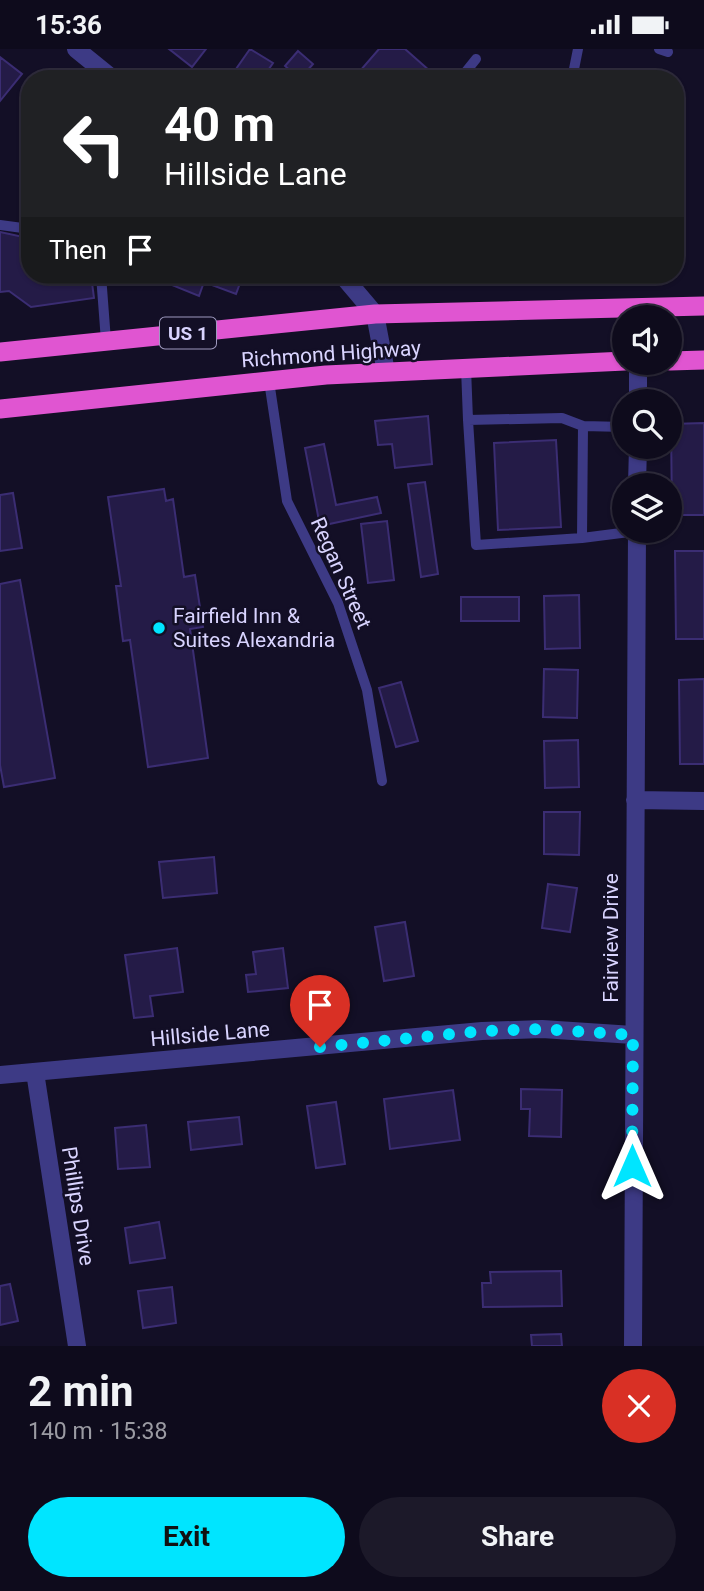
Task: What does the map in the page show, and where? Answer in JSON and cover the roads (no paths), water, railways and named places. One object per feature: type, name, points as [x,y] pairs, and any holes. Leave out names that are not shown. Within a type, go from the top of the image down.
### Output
[{"type":"highway","name":"Richmond Highway","points":[[682,308],[704,306]]},
{"type":"highway","name":"Richmond Highway","points":[[0,352],[376,314],[612,312]]},
{"type":"highway","points":[[682,361],[704,360]]},
{"type":"highway","name":"Richmond Highway","points":[[0,409],[269,381],[386,372],[612,362]]},
{"type":"street","points":[[76,49],[102,70]]},
{"type":"street","points":[[350,284],[376,314],[386,372]]},
{"type":"street","name":"Fairview Drive","points":[[633,1346],[637,543]]},
{"type":"street","points":[[635,800],[704,801]]},
{"type":"street","name":"Hillside Lane","points":[[0,1076],[482,1031],[542,1029],[633,1035]]},
{"type":"street","name":"Phillips Drive","points":[[35,1072],[77,1346]]},
{"type":"lane","points":[[574,70],[578,49]]},
{"type":"lane","points":[[467,70],[476,59]]},
{"type":"lane","points":[[0,225],[21,228]]},
{"type":"lane","points":[[102,284],[106,341]]},
{"type":"lane","points":[[466,368],[476,545],[612,534]]},
{"type":"lane","name":"Regan Street","points":[[269,381],[287,501],[338,603],[367,690],[382,781]]},
{"type":"lane","points":[[468,420],[562,418],[583,426],[612,427]]},
{"type":"lane","points":[[582,538],[583,426]]},
{"type":"place","name":"Fairfield Inn & Suites Alexandria","points":[[159,628]]}]
